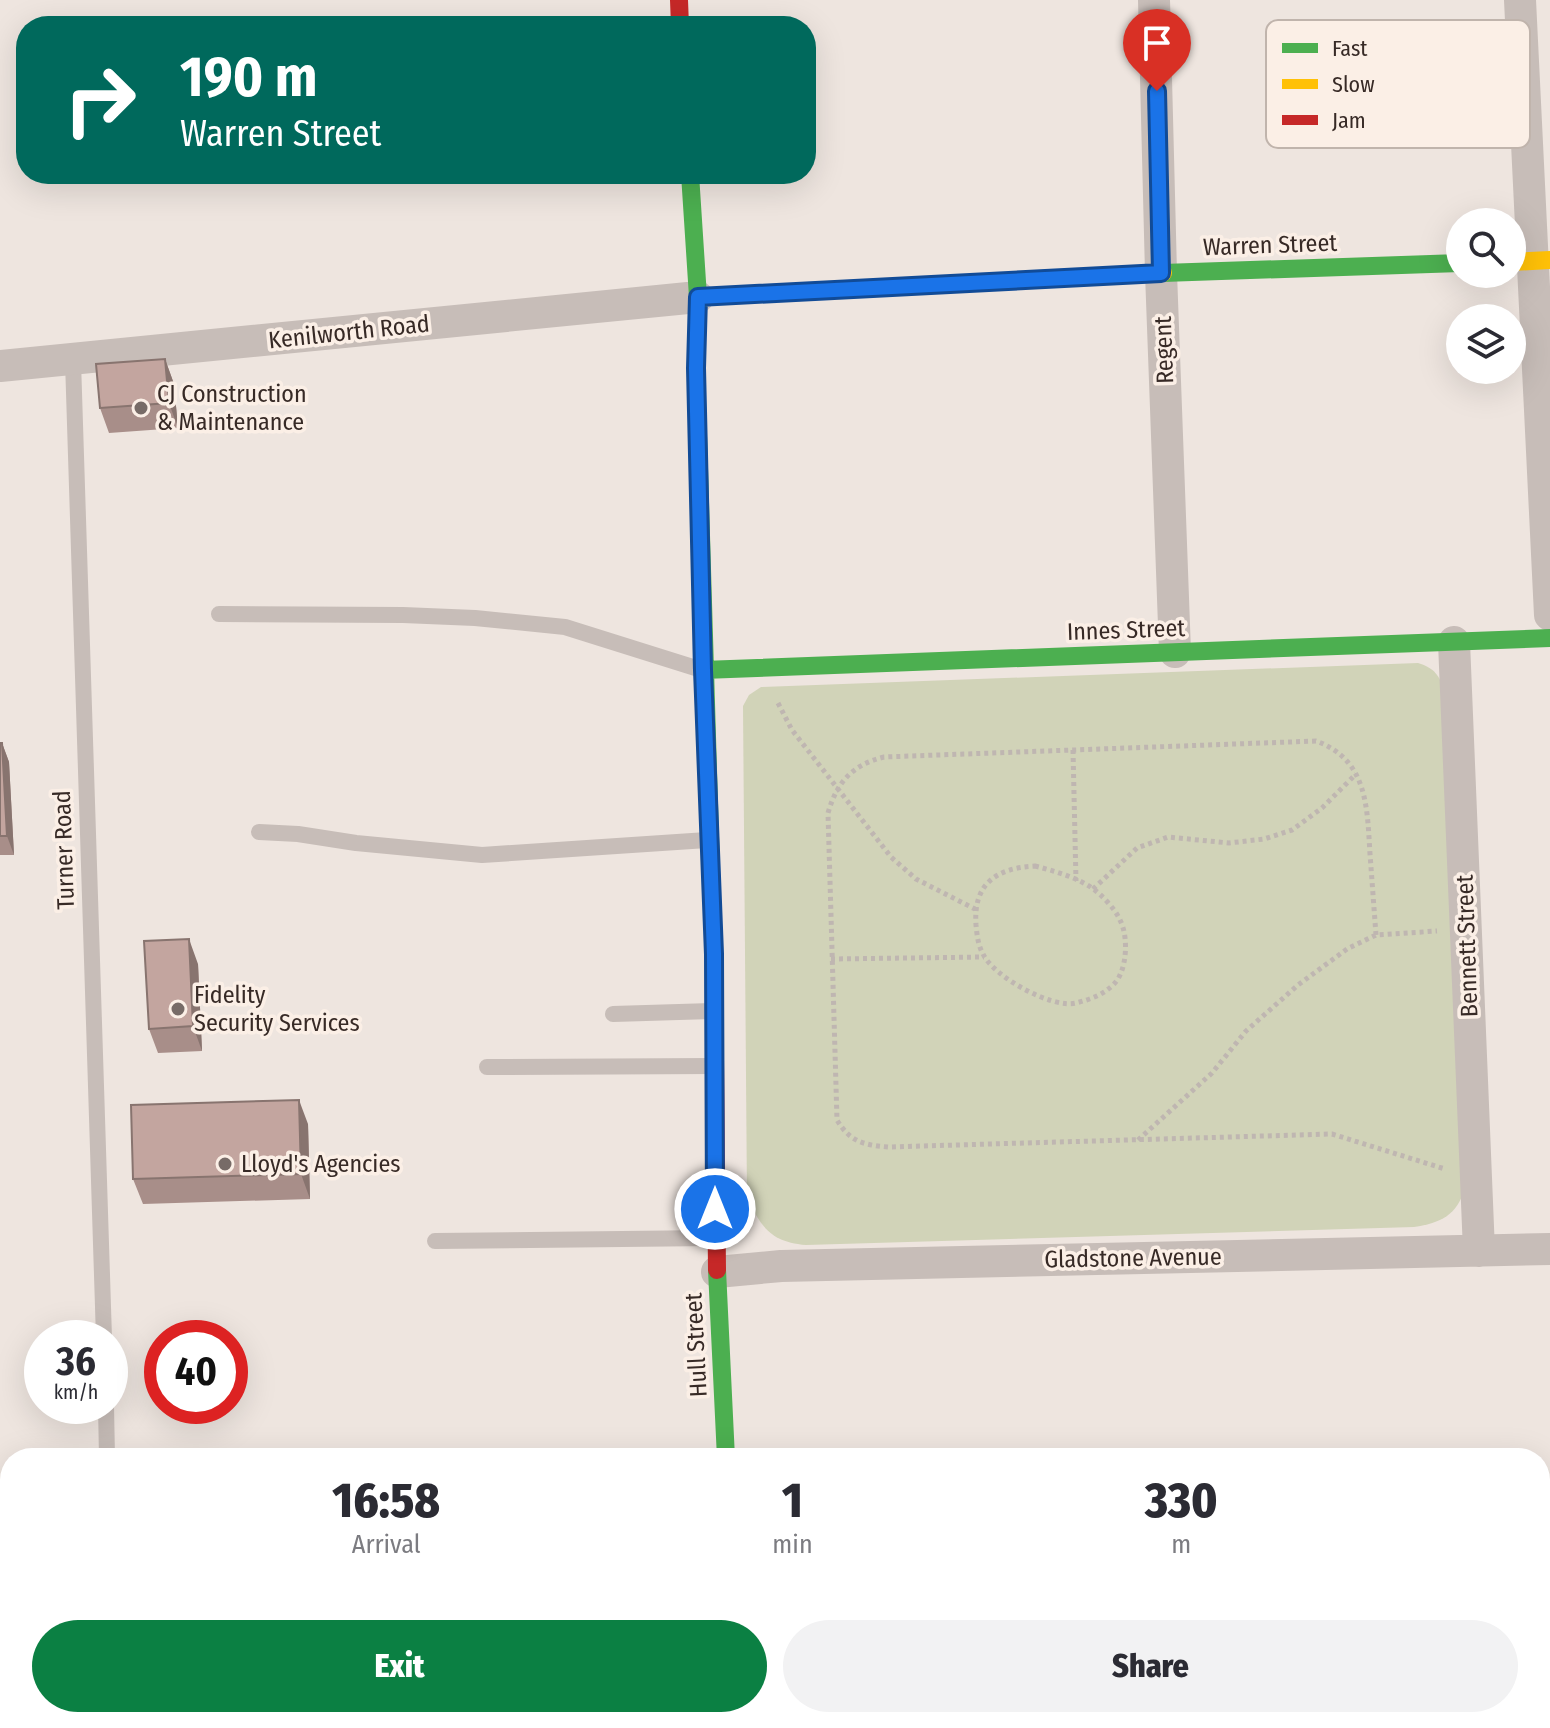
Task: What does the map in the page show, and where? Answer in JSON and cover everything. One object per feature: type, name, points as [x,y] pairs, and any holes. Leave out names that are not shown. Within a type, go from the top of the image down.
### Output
[{"type":"street","name":"Regent","points":[[1154,0],[1175,652]]},
{"type":"street","points":[[1520,0],[1521,20]]},
{"type":"street","points":[[1527,148],[1550,615]]},
{"type":"street","name":"Hull Street","points":[[691,184],[698,297],[696,368],[714,1011],[715,1238],[726,1448]]},
{"type":"street","name":"Warren Street","points":[[698,297],[1161,273],[1446,263]]},
{"type":"street","name":"Kenilworth Road","points":[[0,366],[698,297]]},
{"type":"street","name":"Innes Street","points":[[703,670],[1550,638]]},
{"type":"street","name":"Bennett Street","points":[[1454,642],[1479,1251]]},
{"type":"street","name":"Gladstone Avenue","points":[[717,1272],[781,1266],[1550,1249]]},
{"type":"lane","name":"Turner Road","points":[[73,361],[103,1320]]},
{"type":"lane","points":[[219,614],[403,615],[565,627],[703,670]]},
{"type":"lane","points":[[259,832],[482,855],[709,840]]},
{"type":"lane","points":[[613,1014],[714,1011]]},
{"type":"lane","points":[[487,1067],[714,1066]]},
{"type":"lane","points":[[435,1241],[715,1238]]},
{"type":"lane","points":[[106,1424],[107,1448]]},
{"type":"path","points":[[763,668],[792,730],[891,857],[916,879],[975,909]]},
{"type":"path","points":[[1376,935],[1367,802],[1356,774],[1346,759],[1330,746],[1316,741],[884,757],[866,762],[846,775],[828,813],[837,1120],[845,1135],[856,1142],[888,1147],[1332,1134],[1477,1179]]},
{"type":"path","points":[[1073,750],[1076,881]]},
{"type":"path","points":[[1093,889],[1137,848],[1168,837],[1229,843],[1264,839],[1292,830],[1322,808],[1356,774]]},
{"type":"path","points":[[1035,866],[1093,889],[1120,919],[1125,936],[1125,957],[1117,982],[1096,997],[1070,1005],[1035,996],[995,970],[984,957],[978,939],[975,909],[981,888],[1014,867],[1035,866]]},
{"type":"path","points":[[1138,1140],[1212,1073],[1246,1031],[1298,985],[1347,949],[1376,935],[1466,929]]},
{"type":"path","points":[[831,959],[984,957]]},
{"type":"green space","points":[[1418,663],[1436,673],[1445,691],[1465,1188],[1457,1205],[1447,1216],[1414,1227],[806,1245],[784,1241],[769,1232],[747,1198],[743,706],[749,695],[761,687]]},
{"type":"building","points":[[165,359],[169,403],[100,408],[96,364]]},
{"type":"building","points":[[2,743],[7,836],[0,836]]},
{"type":"building","points":[[189,939],[193,1026],[149,1029],[144,941]]},
{"type":"building","name":"Lloyd's Agencies","points":[[299,1100],[301,1174],[133,1179],[131,1105]]},
{"type":"traffic: fast","points":[[691,184],[698,297],[696,368],[711,870]]},
{"type":"traffic: fast","points":[[1163,273],[1446,263]]},
{"type":"traffic: fast","points":[[703,670],[1550,638]]},
{"type":"traffic: fast","points":[[717,1270],[726,1448]]},
{"type":"traffic: slow","points":[[1526,261],[1550,260]]},
{"type":"traffic: slow","points":[[698,297],[1163,273]]},
{"type":"traffic: jam","points":[[679,0],[680,16]]},
{"type":"traffic: jam","points":[[711,870],[717,1270]]},
{"type":"place","name":"CJ Construction & Maintenance","points":[[141,408]]},
{"type":"place","name":"Fidelity Security Services","points":[[178,1009]]},
{"type":"place","name":"Lloyd's Agencies","points":[[225,1164]]},
{"type":"route","points":[[715,1209],[714,954],[703,670],[696,368],[698,297],[1161,273],[1157,91]]}]
